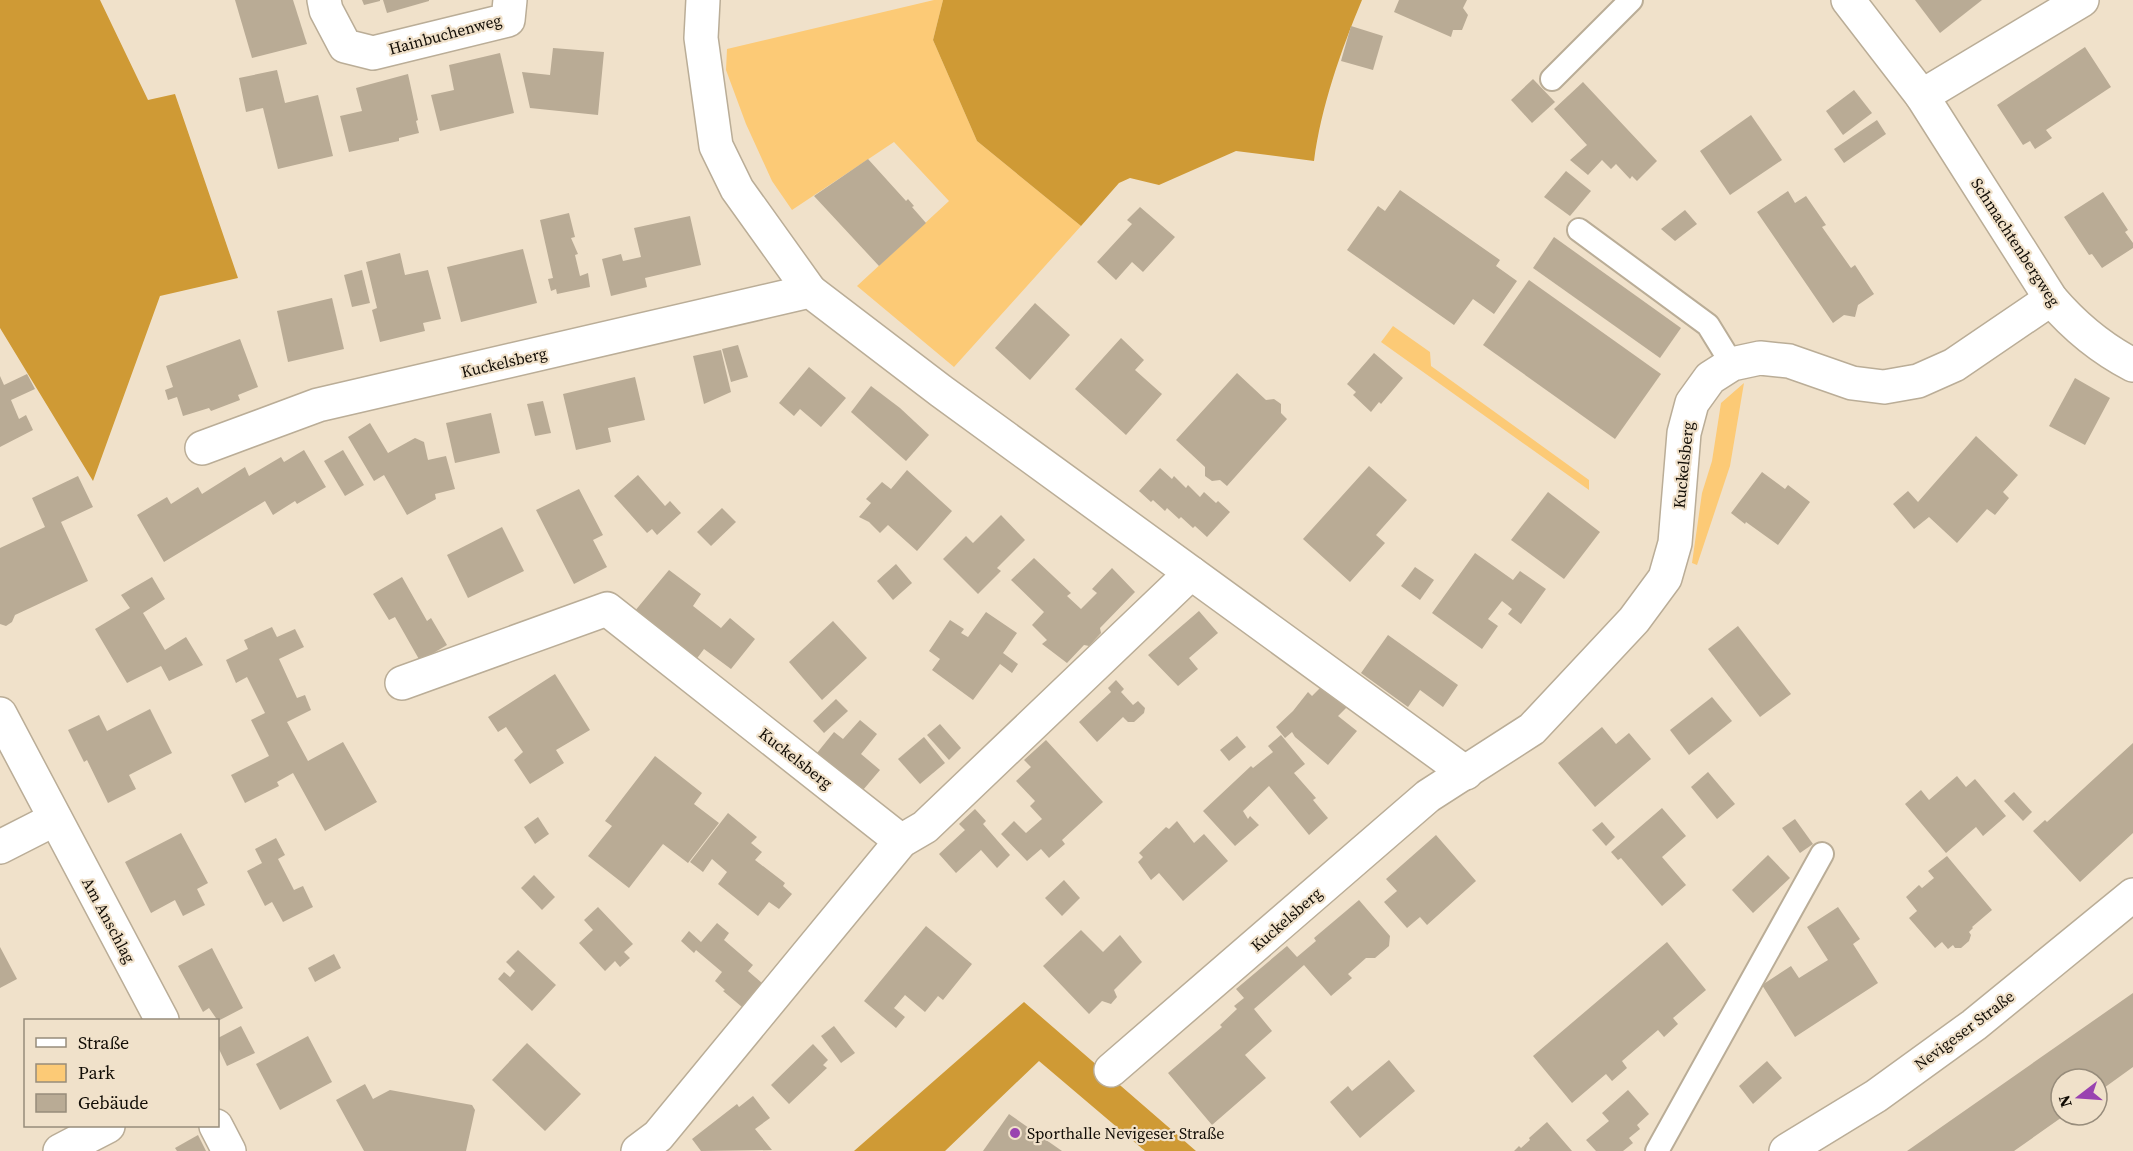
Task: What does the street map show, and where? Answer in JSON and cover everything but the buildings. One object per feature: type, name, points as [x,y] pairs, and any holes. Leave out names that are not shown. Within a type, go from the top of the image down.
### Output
[{"type":"street","name":"Hainbuchenweg","points":[[324,0],[326,10],[345,46],[373,53],[507,20],[510,0]]},
{"type":"street","points":[[703,0],[701,38],[716,146],[737,189],[810,291],[941,391],[1466,773]]},
{"type":"street","name":"Schmachtenbergweg","points":[[1848,0],[1922,96],[2051,299],[2090,339],[2133,365]]},
{"type":"street","points":[[1922,96],[2082,0]]},
{"type":"street","name":"Kuckelsberg","points":[[202,448],[318,405],[810,291]]},
{"type":"street","name":"Kuckelsberg","points":[[1111,1070],[1428,796],[1532,729],[1634,620],[1665,578],[1675,543],[1684,433],[1692,403],[1710,378],[1732,364],[1760,358],[1789,361],[1852,383],[1884,387],[1918,381],[1954,365],[2051,299]]},
{"type":"street","points":[[638,1151],[658,1136],[901,841],[925,827],[1191,573]]},
{"type":"street","name":"Kuckelsberg","points":[[402,683],[607,609],[901,841]]},
{"type":"street","name":"Am Anschlag","points":[[0,714],[161,1019]]},
{"type":"street","points":[[0,847],[55,819]]},
{"type":"street","name":"Nevigeser Straße","points":[[1786,1151],[1876,1096],[1974,1025],[2133,895]]},
{"type":"street","points":[[60,1151],[104,1127]]},
{"type":"street","points":[[217,1127],[229,1151]]},
{"type":"lane","points":[[1552,79],[1631,0]]},
{"type":"lane","points":[[1579,230],[1708,325],[1732,364]]},
{"type":"lane","points":[[1657,1151],[1822,854]]},
{"type":"green space","points":[[934,0],[943,0],[933,40],[977,141],[1081,226],[954,367],[857,286],[949,201],[894,142],[792,210],[772,181],[746,124],[726,70],[727,49]]},
{"type":"green space","points":[[1393,326],[1430,352],[1431,366],[1589,480],[1589,490],[1381,342]]},
{"type":"green space","points":[[1744,383],[1730,466],[1697,565],[1692,563],[1702,493],[1712,461],[1721,403]]},
{"type":"shaded area","points":[[0,0],[100,0],[148,100],[175,94],[238,278],[160,296],[93,481],[0,328]]},
{"type":"shaded area","points":[[943,0],[1362,0],[1333,79],[1314,161],[1236,151],[1159,185],[1130,178],[1119,183],[1081,226],[977,141],[933,40]]},
{"type":"shaded area","points":[[1024,1002],[1196,1151],[1145,1151],[1039,1061],[945,1151],[854,1151]]},
{"type":"place","name":"Sporthalle Nevigeser Straße","points":[[1015,1133]]}]
